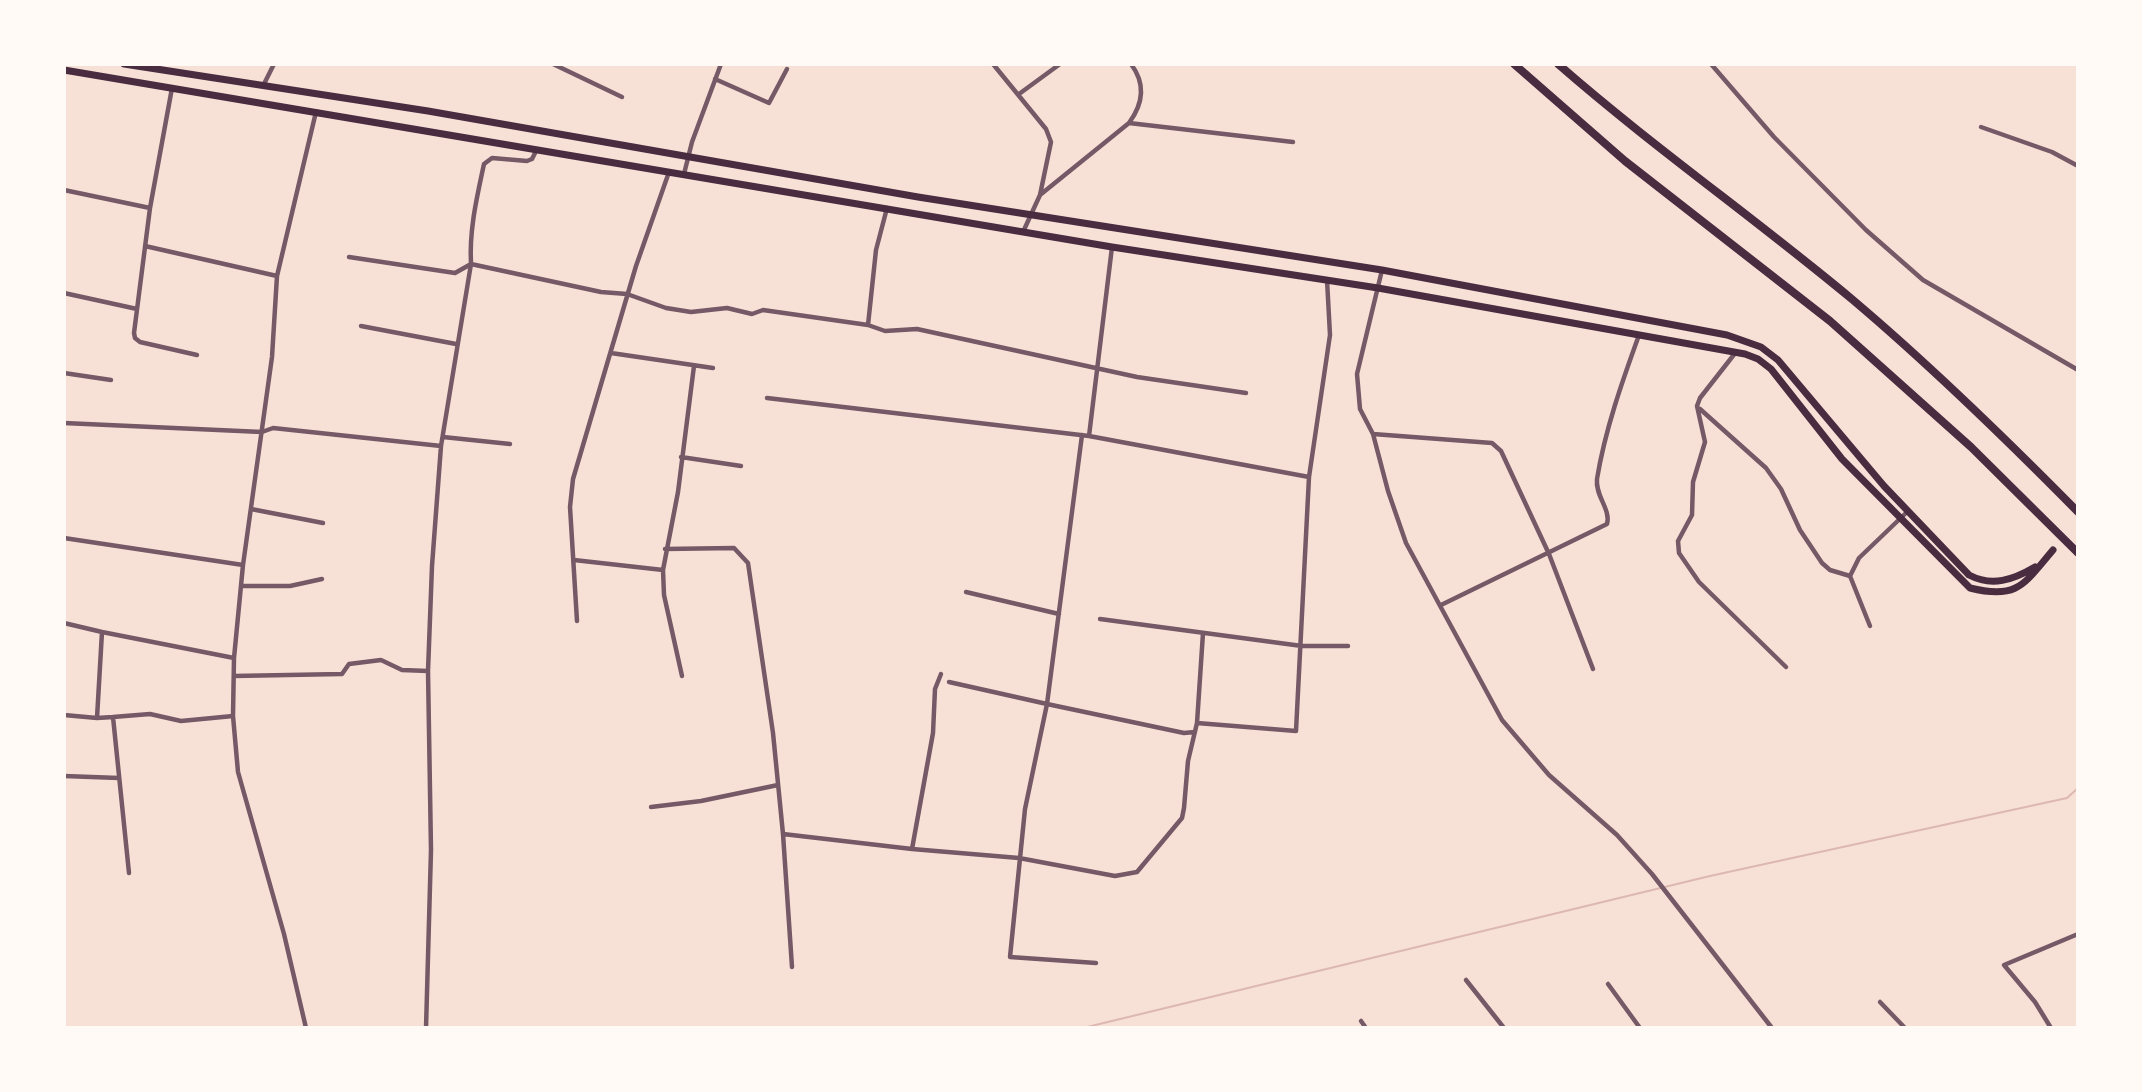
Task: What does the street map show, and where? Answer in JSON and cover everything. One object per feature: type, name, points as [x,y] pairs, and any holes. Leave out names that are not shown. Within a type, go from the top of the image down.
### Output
[{"type":"highway","points":[[1514,64],[1625,161],[1830,321],[1971,447],[2078,553]]},
{"type":"highway","points":[[1558,64],[1622,120],[1853,300],[1993,428],[2078,512]]},
{"type":"main road","points":[[124,64],[264,84],[687,154],[1029,215],[1382,270],[1708,332],[1761,347],[1791,373],[1847,444],[1907,512],[1969,575],[1981,581],[1999,582],[2021,575],[2042,563]]},
{"type":"main road","points":[[64,70],[1112,247],[1378,288],[1736,352],[1758,359],[1771,369],[1842,459],[1899,519],[1971,588],[2000,594],[2018,589],[2053,550]]},
{"type":"street","points":[[264,84],[274,64]]},
{"type":"street","points":[[553,64],[622,97]]},
{"type":"street","points":[[993,64],[1046,129],[1051,142],[1040,195],[1023,232]]},
{"type":"street","points":[[1018,94],[1060,64]]},
{"type":"street","points":[[1040,195],[1129,123],[1138,111],[1142,85],[1139,74],[1131,64]]},
{"type":"street","points":[[1711,64],[1774,137],[1866,230],[1923,280],[2078,370]]},
{"type":"street","points":[[684,174],[687,154],[720,65]]},
{"type":"street","points":[[715,79],[769,104],[787,69]]},
{"type":"street","points":[[172,88],[150,208],[135,338],[140,342],[197,355]]},
{"type":"street","points":[[306,1028],[285,933],[238,772],[233,716],[234,658],[243,565],[272,357],[277,276],[315,116],[318,112]]},
{"type":"street","points":[[1129,123],[1293,142]]},
{"type":"street","points":[[1981,127],[2052,152],[2078,166]]},
{"type":"street","points":[[426,1028],[431,850],[428,670],[432,566],[441,446],[471,264],[470,245],[476,200],[484,164],[492,158],[526,161],[532,159],[537,149]]},
{"type":"street","points":[[578,621],[570,507],[573,479],[627,294],[669,172]]},
{"type":"street","points":[[64,190],[150,208]]},
{"type":"street","points":[[868,325],[876,250],[887,208]]},
{"type":"street","points":[[145,246],[277,276]]},
{"type":"street","points":[[1089,436],[1112,247]]},
{"type":"street","points":[[349,257],[455,273],[471,264],[601,292],[627,294],[666,308],[691,312],[727,308],[752,314],[763,310],[868,325],[885,331],[917,329],[1096,368],[1246,393]]},
{"type":"street","points":[[1382,270],[1357,381],[1360,409],[1373,434],[1388,491],[1406,543],[1441,605],[1469,663],[1502,720],[1549,775],[1617,835],[1652,874],[1772,1028]]},
{"type":"street","points":[[1197,723],[1296,731],[1309,477],[1330,334],[1327,280]]},
{"type":"street","points":[[64,293],[137,309]]},
{"type":"street","points":[[361,326],[456,344]]},
{"type":"street","points":[[1441,605],[1607,524],[1609,517],[1598,494],[1597,482],[1613,413],[1639,335]]},
{"type":"street","points":[[1736,352],[1700,398],[1697,406],[1702,416],[1705,442],[1693,482],[1692,515],[1678,541],[1679,553],[1700,582],[1786,667]]},
{"type":"street","points":[[611,353],[713,368]]},
{"type":"street","points":[[682,676],[664,595],[663,570],[665,549],[678,492],[694,366]]},
{"type":"street","points":[[64,373],[111,380]]},
{"type":"street","points":[[766,398],[1089,436],[1309,477]]},
{"type":"street","points":[[1697,406],[1766,468],[1782,489],[1800,530],[1822,563],[1830,570],[1850,576]]},
{"type":"street","points":[[64,423],[262,432],[273,428],[291,429],[441,446]]},
{"type":"street","points":[[1373,434],[1492,443],[1509,464],[1549,554],[1593,669]]},
{"type":"street","points":[[1082,435],[1047,704],[1025,809],[1010,957],[1096,963]]},
{"type":"street","points":[[443,437],[510,444]]},
{"type":"street","points":[[681,457],[741,466]]},
{"type":"street","points":[[251,508],[323,523]]},
{"type":"street","points":[[1870,626],[1850,576],[1858,558],[1907,512]]},
{"type":"street","points":[[64,537],[243,565]]},
{"type":"street","points":[[665,549],[734,548],[748,563],[773,734],[783,834],[792,967]]},
{"type":"street","points":[[574,560],[663,570]]},
{"type":"street","points":[[242,586],[290,586],[321,579]]},
{"type":"street","points":[[966,592],[1059,614]]},
{"type":"street","points":[[1100,619],[1302,646],[1348,646]]},
{"type":"street","points":[[64,623],[234,658]]},
{"type":"street","points":[[97,718],[102,632]]},
{"type":"street","points":[[783,834],[912,849],[1019,858],[1115,876],[1137,872],[1182,818],[1197,723],[1203,633]]},
{"type":"street","points":[[234,676],[342,674],[349,664],[381,660],[402,670],[428,670]]},
{"type":"street","points":[[912,849],[933,733],[935,689],[941,675]]},
{"type":"street","points":[[949,682],[1184,733],[1195,732]]},
{"type":"street","points":[[64,715],[97,718],[150,714],[181,722],[233,716]]},
{"type":"street","points":[[113,717],[129,873]]},
{"type":"street","points":[[64,776],[119,778]]},
{"type":"street","points":[[651,807],[701,801],[778,785]]},
{"type":"street","points":[[2051,1028],[2035,1002],[2004,965],[2078,934]]},
{"type":"street","points":[[1466,980],[1504,1028]]},
{"type":"street","points":[[1608,984],[1640,1028]]},
{"type":"street","points":[[1880,1002],[1905,1028]]},
{"type":"street","points":[[1361,1021],[1366,1028]]},
{"type":"waterway","points":[[1083,1028],[1710,876],[2067,798],[2078,788]]}]
